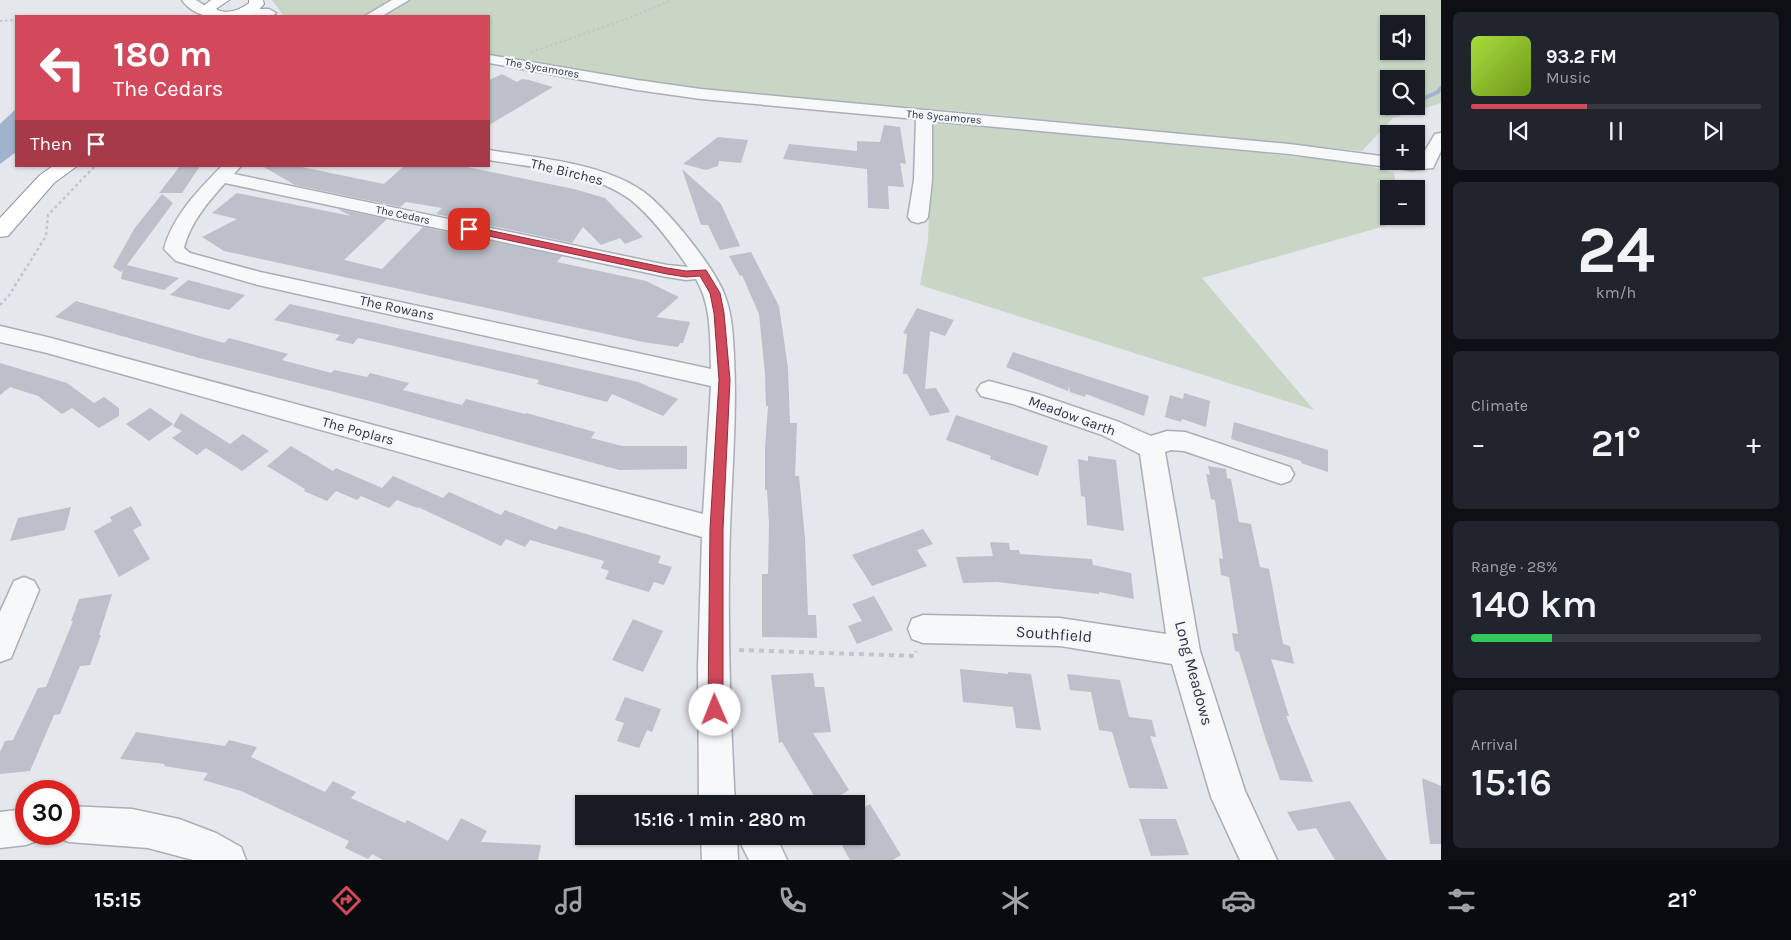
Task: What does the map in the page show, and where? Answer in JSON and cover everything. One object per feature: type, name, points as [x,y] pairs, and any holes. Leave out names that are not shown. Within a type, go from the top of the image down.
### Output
[{"type":"highway","points":[[221,15],[208,8],[222,0]]},
{"type":"highway","points":[[239,14],[255,8],[257,1]]},
{"type":"highway","points":[[0,231],[49,172],[64,167]]},
{"type":"street","points":[[189,0],[191,4],[208,8]]},
{"type":"street","points":[[374,15],[402,0]]},
{"type":"street","points":[[239,14],[269,15],[268,10],[257,1]]},
{"type":"street","name":"The Sycamores","points":[[497,60],[637,85],[700,94],[1289,149],[1380,160]]},
{"type":"street","points":[[918,217],[923,180],[924,116]]},
{"type":"street","points":[[1425,164],[1427,164],[1430,155],[1441,138]]},
{"type":"street","name":"The Birches","points":[[490,155],[588,175],[619,186],[638,196],[670,231],[703,272],[715,293],[719,313],[724,380],[716,529],[714,650],[723,795]]},
{"type":"street","points":[[1422,170],[1441,176]]},
{"type":"street","name":"The Cedars","points":[[226,172],[667,271],[686,274],[703,272]]},
{"type":"street","name":"The Rowans","points":[[226,172],[203,198],[174,242],[174,250],[183,257],[258,278],[724,380]]},
{"type":"street","name":"The Poplars","points":[[0,334],[48,344],[716,529]]},
{"type":"street","name":"Meadow Garth","points":[[989,390],[1013,395],[1111,429],[1139,440],[1152,450]]},
{"type":"street","points":[[1152,450],[1160,441],[1171,439],[1281,474]]},
{"type":"street","name":"Long Meadows","points":[[1152,450],[1184,651],[1229,798],[1259,860]]},
{"type":"street","points":[[0,648],[24,590]]},
{"type":"street","name":"Southfield","points":[[923,629],[1060,632],[1184,651]]},
{"type":"street","points":[[80,824],[112,825],[159,830],[195,842],[228,860]]},
{"type":"street","points":[[0,830],[15,828]]},
{"type":"street","points":[[719,845],[720,860]]},
{"type":"street","points":[[760,845],[769,860]]},
{"type":"path","points":[[497,60],[627,19],[672,0]]},
{"type":"path","points":[[0,20],[15,20]]},
{"type":"path","points":[[0,305],[8,297],[46,236],[48,215],[94,167]]},
{"type":"path","points":[[714,650],[915,656],[917,642],[923,629]]},
{"type":"green space","points":[[272,0],[1441,0],[1441,103],[1425,108],[1425,70],[1380,70],[1380,115],[1403,115],[1393,118],[1386,125],[1380,125],[1380,132],[1362,151],[956,111],[717,93],[585,73],[490,55],[490,15],[283,15]]},
{"type":"green space","points":[[932,119],[1358,163],[1394,173],[1395,180],[1380,180],[1380,225],[1385,226],[1202,278],[1314,410],[920,285],[928,240]]},
{"type":"water","points":[[15,110],[15,153],[0,164],[0,124]]},
{"type":"building","points":[[502,74],[517,82],[522,79],[553,87],[490,124],[490,80]]},
{"type":"building","points":[[884,125],[900,127],[906,164],[900,163],[904,187],[888,186],[889,209],[868,208],[867,169],[783,159],[789,144],[857,151],[857,141],[880,142]]},
{"type":"building","points":[[718,137],[748,140],[741,163],[719,161],[718,166],[706,170],[683,164]]},
{"type":"building","points":[[179,167],[199,167],[182,193],[159,193]]},
{"type":"building","points":[[264,167],[302,167],[384,184],[403,167],[467,167],[574,189],[605,198],[643,237],[625,244],[620,238],[601,245],[583,227],[572,243],[436,214],[442,208],[406,202],[400,207],[295,185]]},
{"type":"building","points":[[682,169],[721,204],[740,246],[720,250],[708,225],[701,225]]},
{"type":"building","points":[[237,193],[351,216],[338,209],[387,219],[344,260],[382,269],[423,227],[562,256],[557,262],[646,281],[679,297],[656,317],[690,322],[683,343],[680,343],[678,347],[643,342],[224,251],[202,237],[237,219],[212,213]]},
{"type":"building","points":[[162,194],[173,203],[127,265],[179,278],[164,290],[121,279],[123,269],[121,272],[113,267],[134,229]]},
{"type":"building","points":[[751,252],[779,306],[788,368],[790,423],[797,423],[795,476],[799,476],[805,538],[808,615],[816,615],[817,638],[762,637],[762,574],[768,574],[769,524],[767,490],[765,490],[765,448],[768,406],[766,406],[759,314],[742,275],[740,276],[729,256]]},
{"type":"building","points":[[188,280],[245,295],[229,310],[170,295]]},
{"type":"building","points":[[76,301],[224,343],[229,338],[288,354],[282,360],[331,373],[334,370],[367,377],[370,373],[409,383],[403,390],[462,405],[466,399],[526,413],[595,432],[591,438],[622,446],[687,446],[687,469],[619,470],[370,401],[199,358],[55,317]]},
{"type":"building","points":[[290,304],[638,382],[678,399],[663,416],[612,394],[607,402],[537,384],[539,380],[394,346],[358,338],[353,344],[335,340],[340,335],[274,320]]},
{"type":"building","points":[[917,308],[954,320],[945,336],[930,331],[925,389],[936,388],[950,412],[930,416],[907,374],[903,374],[907,334],[903,333]]},
{"type":"building","points":[[1013,352],[1149,396],[1144,416],[1086,394],[1085,397],[1070,392],[1069,386],[1068,391],[1006,367]]},
{"type":"building","points":[[0,363],[67,383],[94,403],[104,397],[119,408],[119,416],[99,428],[72,408],[62,414],[38,396],[10,387],[0,395]]},
{"type":"building","points":[[1184,393],[1210,401],[1206,427],[1182,419],[1181,422],[1165,417],[1170,395],[1183,399]]},
{"type":"building","points":[[150,408],[173,424],[149,441],[126,424]]},
{"type":"building","points":[[181,413],[230,444],[243,434],[269,451],[242,471],[206,448],[197,455],[172,438],[182,431],[173,426]]},
{"type":"building","points":[[956,415],[1048,446],[1038,476],[990,459],[991,456],[946,440]]},
{"type":"building","points":[[1234,422],[1328,450],[1328,472],[1301,463],[1301,461],[1231,439]]},
{"type":"building","points":[[291,446],[333,471],[336,468],[382,488],[393,476],[443,498],[449,492],[501,515],[505,510],[556,530],[559,526],[661,556],[658,563],[672,567],[664,585],[654,582],[649,592],[605,579],[609,571],[601,568],[604,561],[530,540],[525,547],[506,539],[501,546],[418,507],[397,500],[389,508],[361,496],[357,500],[336,491],[327,501],[304,491],[305,489],[267,466]]},
{"type":"building","points":[[1088,456],[1116,460],[1124,531],[1087,525],[1085,497],[1081,496],[1078,459],[1088,461]]},
{"type":"building","points":[[1208,466],[1226,469],[1227,478],[1231,479],[1239,522],[1251,524],[1260,567],[1269,569],[1283,644],[1290,646],[1294,664],[1271,659],[1289,716],[1286,716],[1313,782],[1280,780],[1239,652],[1235,651],[1232,633],[1238,634],[1229,577],[1221,575],[1219,558],[1223,559],[1215,500],[1211,499],[1206,474],[1210,475]]},
{"type":"building","points":[[131,506],[142,525],[133,530],[150,559],[119,577],[94,531],[112,521],[110,517]]},
{"type":"building","points":[[71,507],[65,530],[10,541],[18,518]]},
{"type":"building","points":[[923,529],[933,544],[917,550],[927,566],[872,586],[852,555]]},
{"type":"building","points":[[990,542],[1009,543],[1010,550],[1019,550],[1020,554],[1092,559],[1093,565],[1131,573],[1134,599],[1099,592],[1099,594],[997,582],[963,583],[956,557],[993,556]]},
{"type":"building","points":[[112,594],[99,635],[101,635],[90,665],[80,666],[60,714],[54,715],[30,771],[0,774],[0,752],[5,741],[13,740],[38,688],[46,687],[73,621],[71,621],[79,599]]},
{"type":"building","points":[[874,596],[893,630],[857,644],[848,626],[862,621],[852,604]]},
{"type":"building","points":[[633,619],[663,631],[643,672],[612,660]]},
{"type":"building","points":[[960,669],[1008,674],[1008,672],[1031,674],[1041,730],[1016,728],[1013,707],[963,702]]},
{"type":"building","points":[[813,673],[815,687],[824,687],[831,732],[813,733],[849,790],[841,795],[814,795],[782,742],[779,743],[771,675]]},
{"type":"building","points":[[1067,674],[1120,680],[1129,717],[1152,720],[1156,737],[1150,736],[1168,789],[1129,788],[1112,732],[1099,730],[1091,692],[1070,690]]},
{"type":"building","points":[[625,697],[661,709],[652,732],[647,730],[639,748],[617,741],[624,723],[615,720]]},
{"type":"building","points":[[136,732],[225,746],[229,740],[257,747],[251,757],[325,792],[333,781],[356,792],[351,798],[405,823],[407,820],[448,841],[461,818],[487,831],[481,842],[541,845],[538,860],[383,860],[372,854],[368,859],[345,848],[349,841],[241,791],[203,780],[208,773],[164,766],[165,764],[120,759]]},
{"type":"building","points":[[1422,778],[1441,786],[1441,844],[1430,844]]},
{"type":"building","points":[[1350,801],[1387,860],[1335,860],[1316,828],[1298,831],[1287,812]]},
{"type":"building","points":[[870,804],[901,855],[893,860],[850,860],[842,845],[865,845],[865,807]]},
{"type":"building","points":[[1139,819],[1176,819],[1189,855],[1151,856]]},
{"type":"waterway","points":[[1425,98],[1438,92],[1441,88]]},
{"type":"route","points":[[469,229],[667,271],[686,274],[703,272],[715,293],[719,313],[724,380],[716,529],[715,710]]}]
